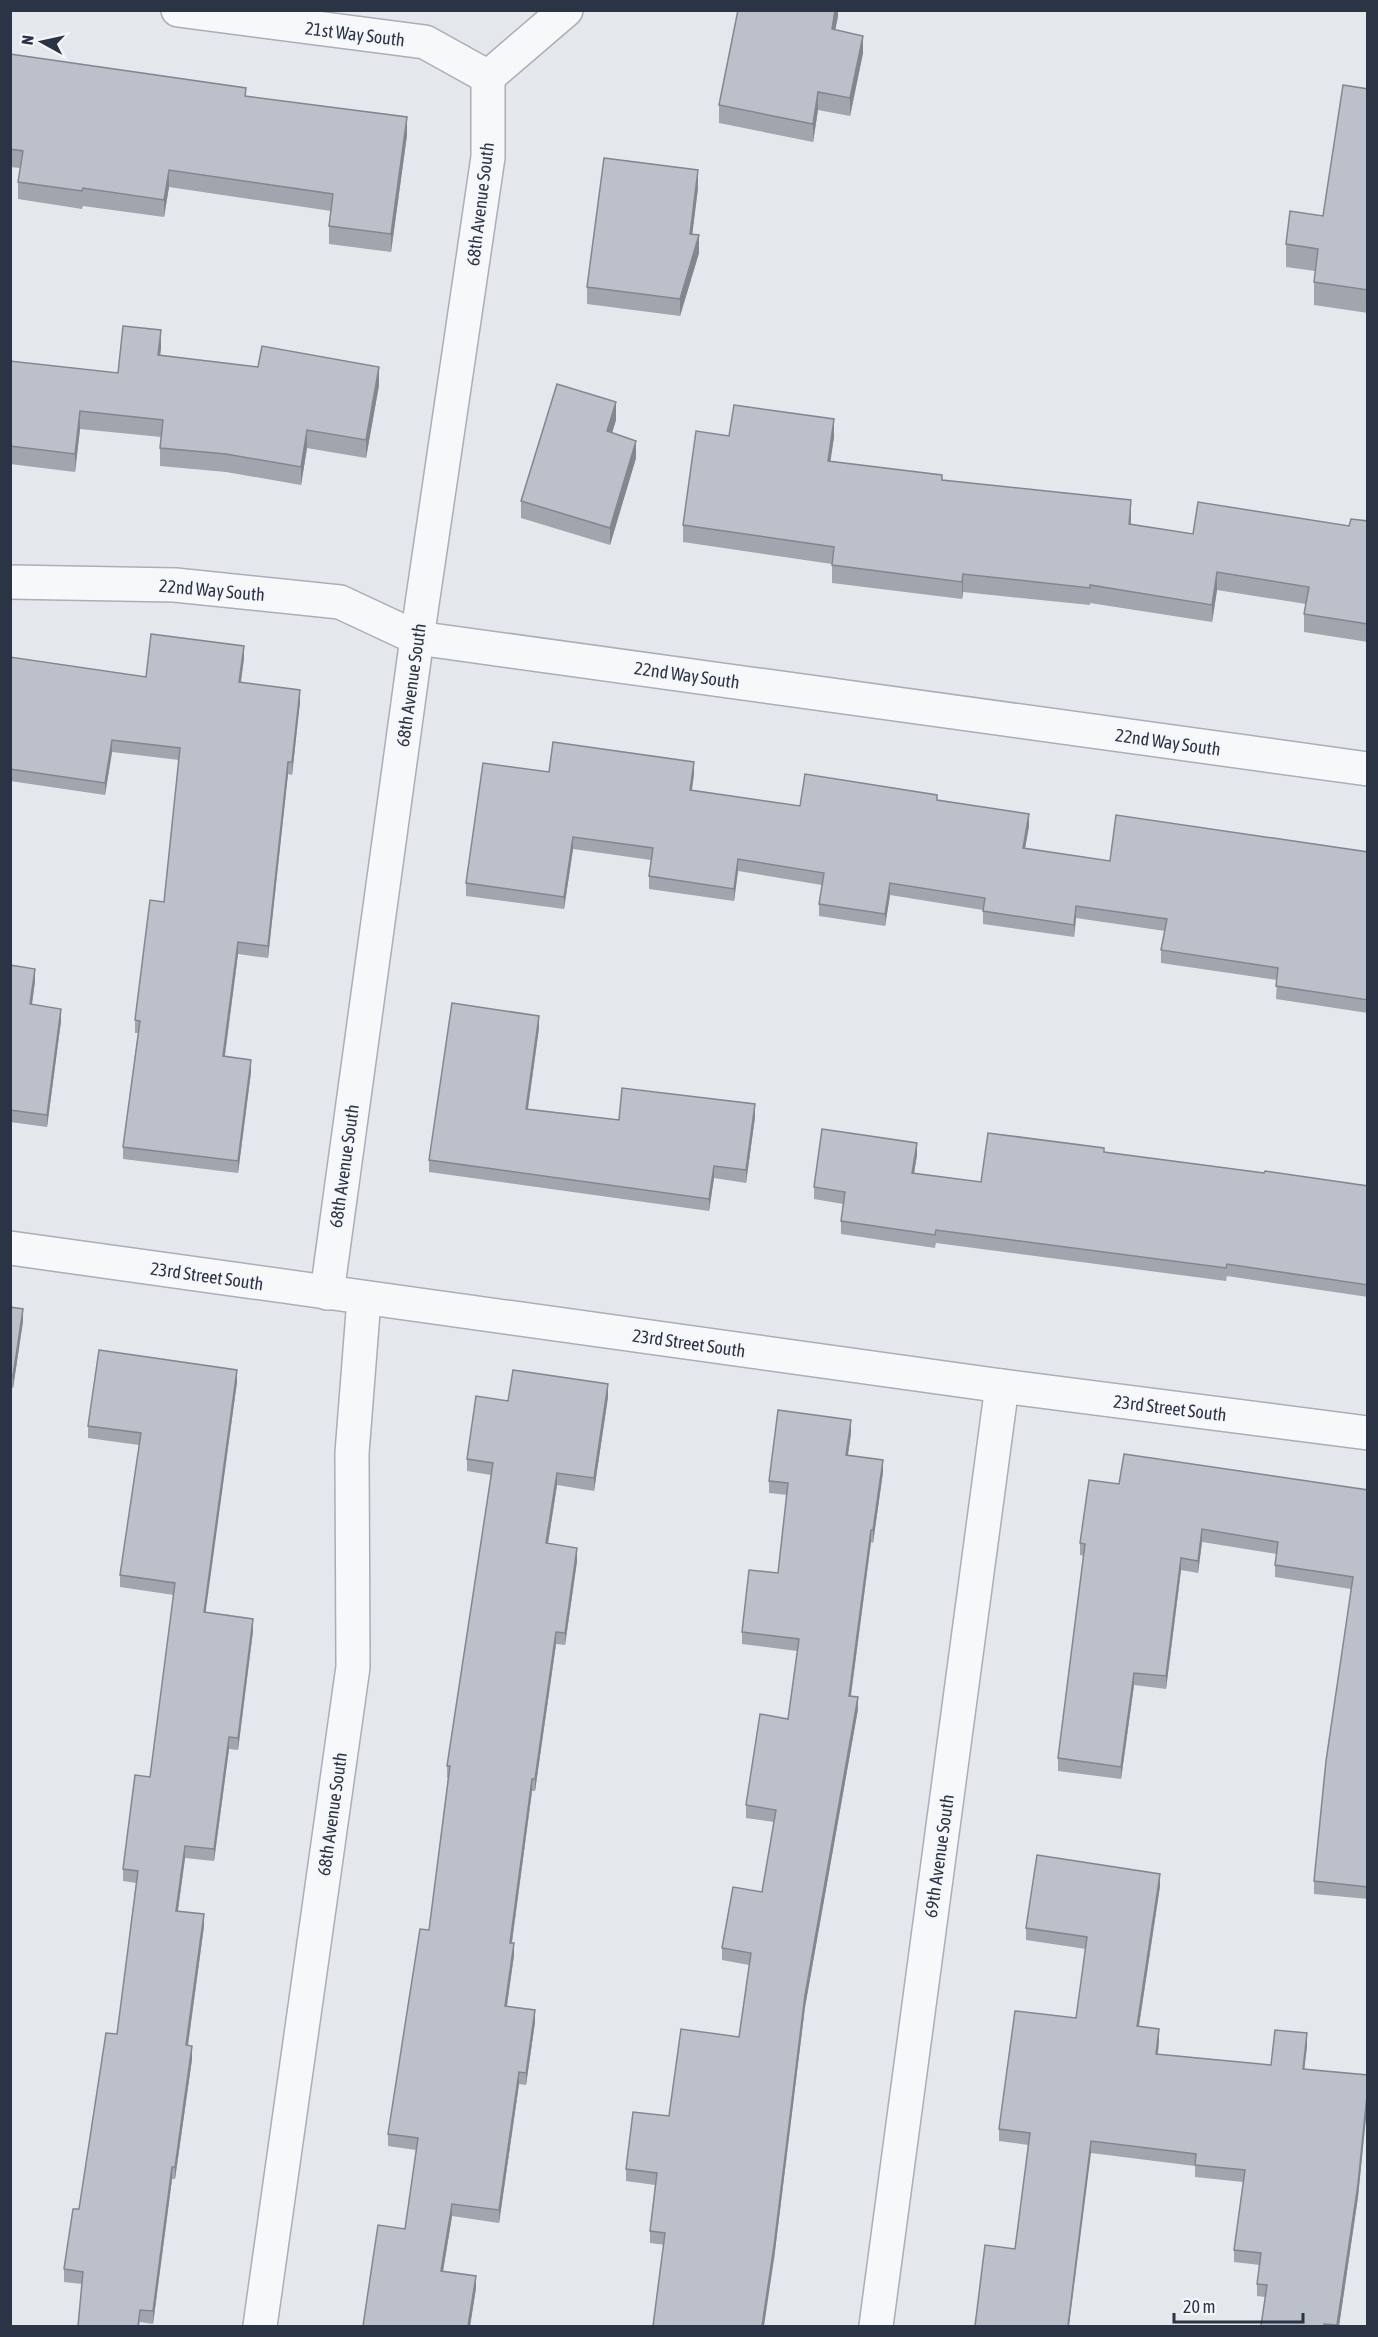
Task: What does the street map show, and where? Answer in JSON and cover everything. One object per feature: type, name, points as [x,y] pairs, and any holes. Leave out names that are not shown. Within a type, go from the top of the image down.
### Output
[{"type":"street","name":"21st Way South","points":[[178,10],[232,14],[425,42],[488,77]]},
{"type":"street","points":[[488,77],[566,10]]},
{"type":"street","name":"68th Avenue South","points":[[327,1293],[417,638],[488,157],[488,77]]},
{"type":"street","name":"22nd Way South","points":[[10,582],[175,585],[340,602],[417,638],[1368,769]]},
{"type":"street","name":"23rd Street South","points":[[10,1248],[1002,1386],[1368,1433]]},
{"type":"street","name":"68th Avenue South","points":[[260,2326],[353,1667],[352,1453],[364,1299]]},
{"type":"street","name":"69th Avenue South","points":[[876,2326],[1002,1386]]},
{"type":"building","points":[[738,10],[835,10],[832,29],[863,36],[850,98],[818,92],[813,124],[719,105]]},
{"type":"building","points":[[10,54],[246,88],[245,96],[407,117],[391,234],[329,226],[333,194],[169,170],[164,200],[83,188],[82,191],[18,182],[23,151],[10,149]]},
{"type":"building","points":[[1343,85],[1368,89],[1368,290],[1314,282],[1318,249],[1286,244],[1290,211],[1323,216]]},
{"type":"building","points":[[604,158],[698,170],[690,234],[699,235],[680,299],[587,287]]},
{"type":"building","points":[[123,326],[161,330],[158,355],[258,367],[262,346],[379,367],[366,440],[307,430],[301,467],[226,454],[160,448],[163,420],[80,411],[75,454],[10,446],[10,361],[118,373]]},
{"type":"building","points":[[557,384],[616,402],[607,431],[636,441],[610,528],[521,501]]},
{"type":"building","points":[[734,405],[834,419],[828,461],[942,475],[942,480],[1131,500],[1129,524],[1193,534],[1198,502],[1349,526],[1351,519],[1368,521],[1368,624],[1304,614],[1309,587],[1217,572],[1212,605],[1090,585],[1090,588],[963,574],[962,582],[832,565],[834,547],[683,525],[696,431],[729,436]]},
{"type":"building","points":[[151,634],[244,646],[239,682],[300,690],[292,762],[288,762],[268,946],[238,942],[223,1056],[251,1060],[238,1161],[123,1147],[140,1021],[135,1020],[150,900],[164,902],[180,748],[112,740],[105,783],[10,769],[10,657],[146,677]]},
{"type":"building","points":[[553,742],[694,762],[690,790],[800,806],[805,774],[937,795],[937,800],[1029,814],[1023,848],[1110,861],[1116,815],[1368,852],[1368,1000],[1276,986],[1278,968],[1161,950],[1167,919],[1076,906],[1074,925],[983,911],[985,898],[890,883],[885,914],[819,904],[824,873],[738,859],[734,889],[649,876],[653,848],[573,837],[564,897],[466,883],[483,763],[549,772]]},
{"type":"building","points":[[10,965],[35,969],[30,1004],[61,1009],[47,1115],[10,1110]]},
{"type":"building","points":[[452,1003],[539,1016],[526,1109],[619,1120],[622,1088],[755,1104],[746,1170],[714,1166],[709,1199],[429,1160]]},
{"type":"building","points":[[822,1129],[917,1143],[912,1173],[981,1182],[988,1133],[1104,1148],[1104,1152],[1368,1186],[1368,1285],[1227,1264],[1226,1268],[936,1230],[935,1235],[841,1221],[845,1192],[814,1187]]},
{"type":"building","points":[[10,1307],[23,1309],[13,1376],[10,1375]]},
{"type":"building","points":[[99,1350],[237,1370],[204,1612],[253,1619],[238,1738],[229,1737],[214,1849],[185,1846],[176,1911],[204,1914],[186,2045],[192,2046],[175,2167],[172,2167],[153,2311],[140,2310],[138,2326],[78,2326],[83,2272],[64,2269],[73,2209],[79,2209],[106,2033],[117,2034],[138,1871],[123,1869],[135,1775],[150,1777],[175,1583],[120,1575],[141,1433],[88,1426]]},
{"type":"building","points":[[513,1370],[608,1384],[594,1478],[557,1473],[546,1543],[577,1548],[565,1633],[556,1632],[535,1779],[532,1779],[510,1943],[514,1943],[505,2006],[535,2010],[526,2073],[519,2072],[499,2210],[452,2204],[441,2271],[476,2276],[468,2326],[363,2326],[378,2225],[405,2229],[418,2138],[388,2134],[420,1929],[429,1930],[450,1766],[447,1766],[493,1463],[467,1459],[476,1396],[508,1401]]},
{"type":"building","points":[[778,1410],[851,1420],[846,1455],[883,1460],[873,1530],[871,1530],[849,1696],[858,1697],[805,1995],[762,2326],[653,2326],[665,2233],[650,2231],[657,2173],[626,2169],[633,2112],[669,2116],[681,2029],[739,2037],[751,1953],[722,1948],[733,1887],[762,1892],[776,1810],[746,1805],[760,1714],[788,1719],[799,1639],[742,1632],[749,1570],[778,1573],[788,1483],[769,1481]]},
{"type":"building","points":[[1124,1454],[1368,1490],[1368,1887],[1314,1881],[1326,1761],[1353,1577],[1275,1565],[1278,1542],[1202,1529],[1198,1561],[1181,1558],[1166,1676],[1134,1673],[1121,1767],[1058,1758],[1085,1544],[1080,1543],[1089,1480],[1119,1484]]},
{"type":"building","points":[[1037,1855],[1160,1874],[1137,2026],[1159,2029],[1156,2054],[1271,2065],[1275,2030],[1307,2033],[1303,2069],[1368,2075],[1358,2184],[1337,2325],[1261,2326],[1267,2285],[1257,2284],[1261,2253],[1234,2250],[1245,2170],[1195,2165],[1196,2154],[1091,2141],[1068,2326],[975,2326],[985,2245],[1015,2249],[1030,2133],[999,2129],[1015,2011],[1076,2018],[1087,1937],[1026,1928]]}]
